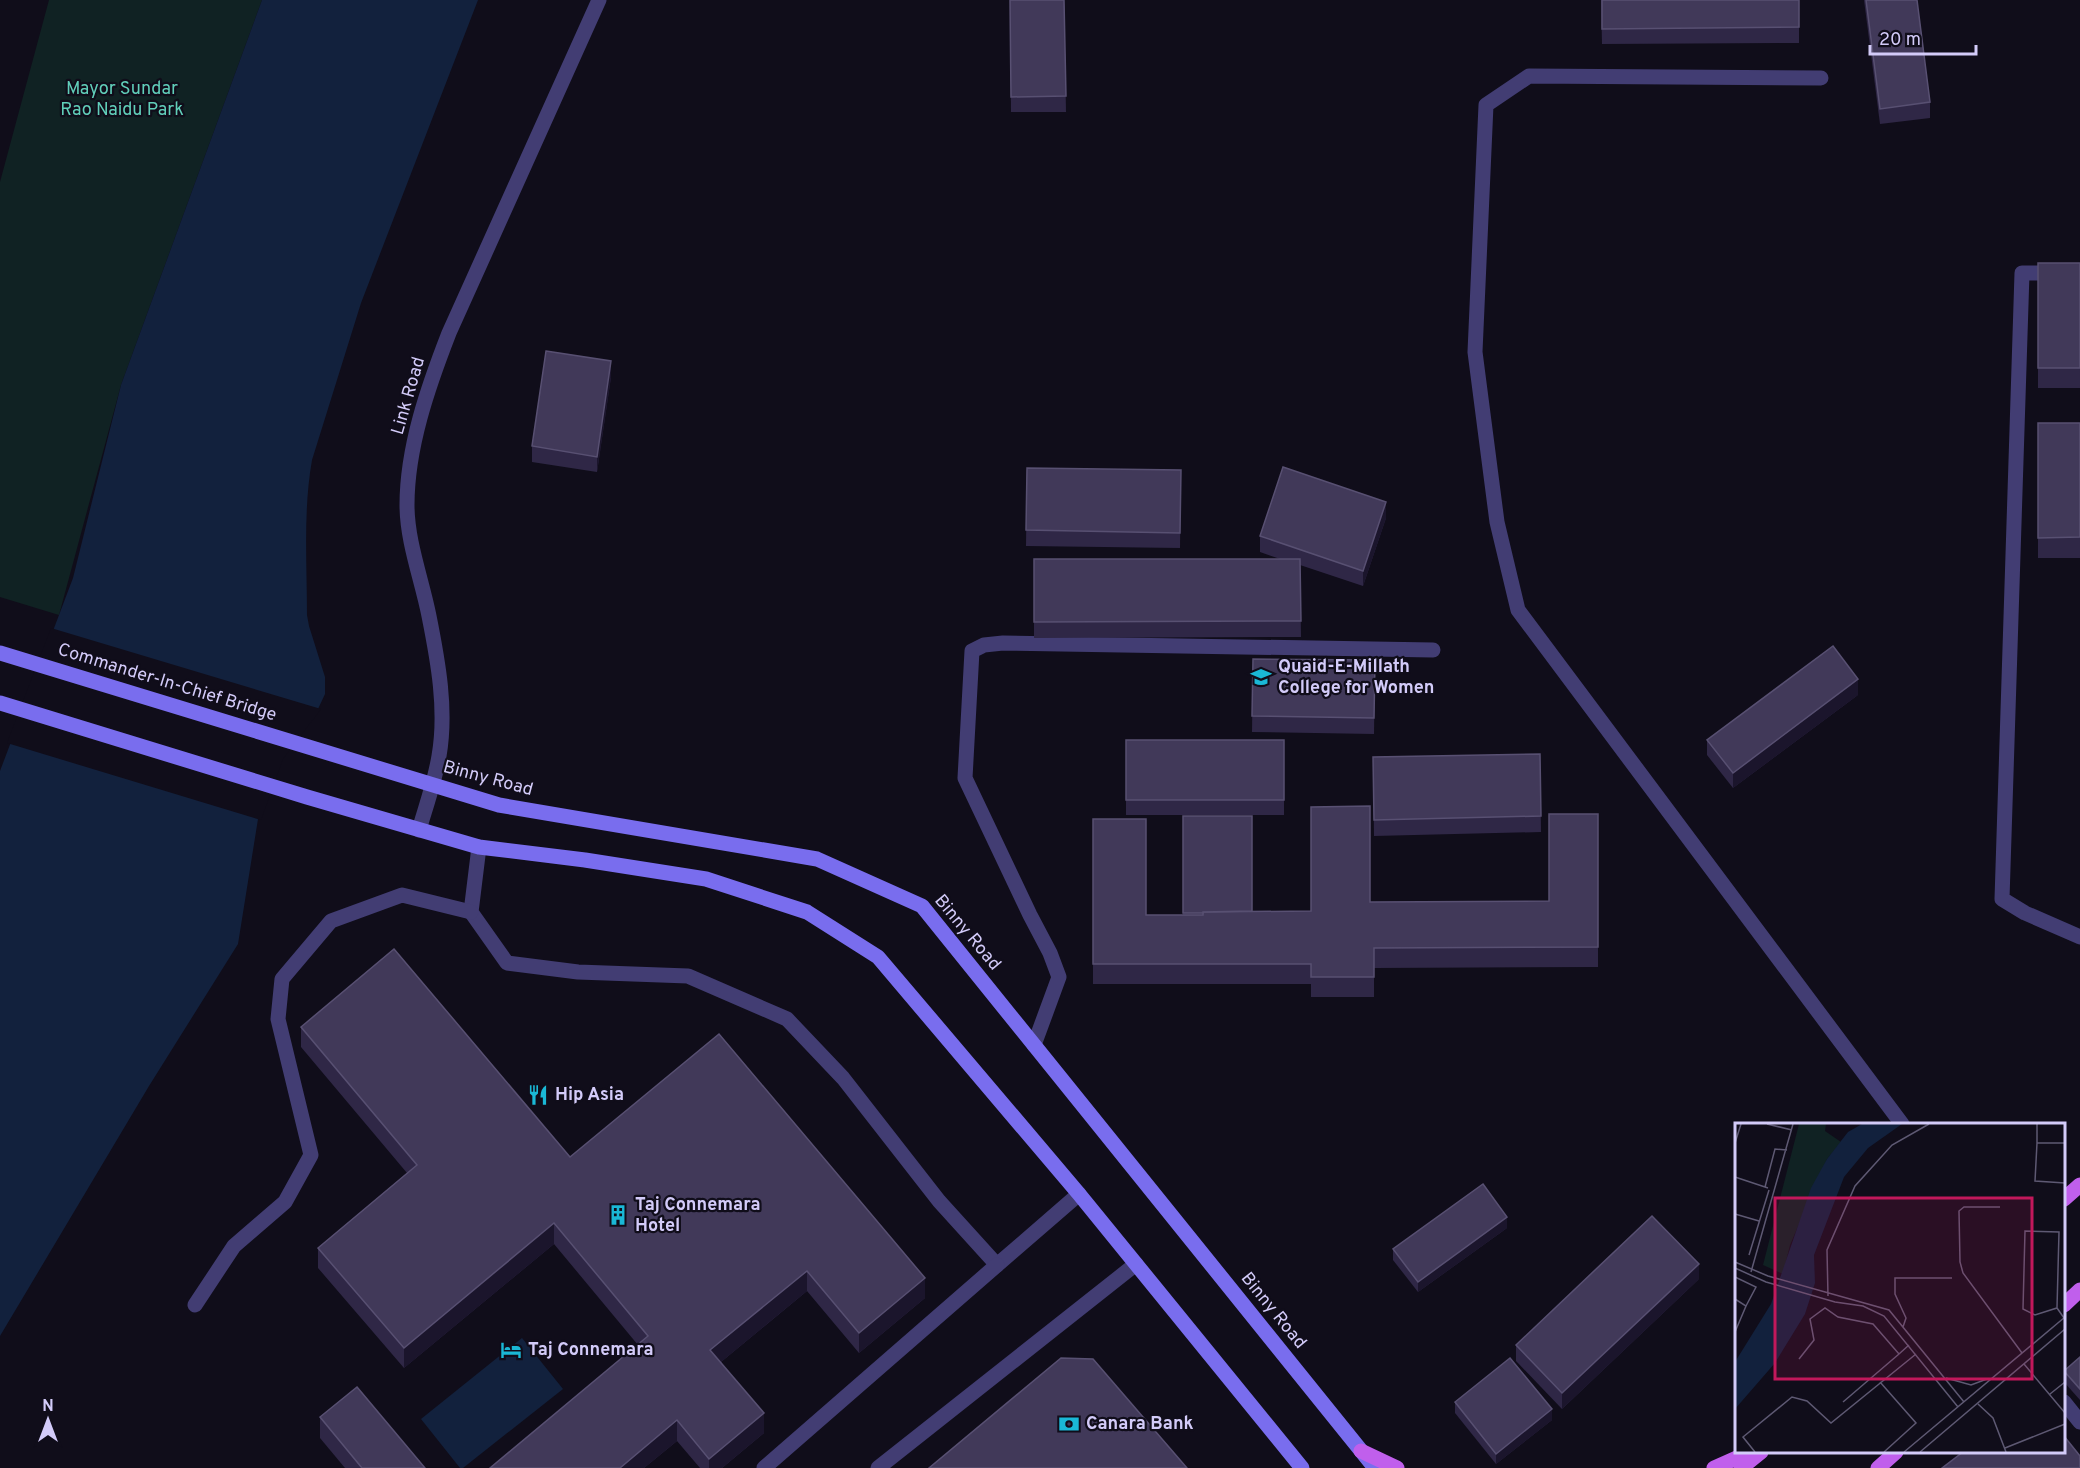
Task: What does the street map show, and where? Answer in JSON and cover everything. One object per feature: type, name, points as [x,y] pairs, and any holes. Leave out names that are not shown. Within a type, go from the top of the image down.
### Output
[{"type":"main road","name":"Commander-In-Chief Bridge","points":[[0,653],[322,750]]},
{"type":"main road","points":[[0,703],[479,847],[585,860],[706,879],[807,912],[878,957],[1079,1194],[1302,1468]]},
{"type":"main road","name":"Binny Road","points":[[322,750],[499,805],[817,859],[922,906],[1376,1468]]},
{"type":"main road","points":[[2065,1198],[2080,1185]]},
{"type":"main road","points":[[2065,1304],[2080,1290]]},
{"type":"main road","points":[[1362,1451],[1397,1468]]},
{"type":"main road","points":[[1714,1468],[1748,1453]]},
{"type":"main road","points":[[1741,1468],[1760,1453]]},
{"type":"main road","points":[[1878,1468],[1895,1453]]},
{"type":"street","name":"Link Road","points":[[418,830],[439,753],[441,705],[433,638],[413,548],[407,507],[413,453],[431,384],[449,333],[599,0]]},
{"type":"street","points":[[1821,78],[1529,76],[1486,105],[1475,352],[1497,522],[1518,610],[1901,1123]]},
{"type":"street","points":[[2080,273],[2022,273],[2002,899],[2025,913],[2080,937]]},
{"type":"street","points":[[1034,1045],[1059,977],[1050,953],[965,778],[972,651],[984,645],[1003,643],[1433,650]]},
{"type":"street","points":[[471,912],[479,847]]},
{"type":"street","points":[[195,1305],[234,1246],[285,1203],[311,1155],[278,1019],[282,979],[331,921],[402,895],[471,912],[507,963],[578,972],[688,976],[787,1019],[843,1078],[939,1201],[997,1264]]},
{"type":"street","points":[[764,1468],[1079,1194]]},
{"type":"street","points":[[878,1468],[1136,1264]]},
{"type":"street","points":[[2065,1403],[2080,1422]]},
{"type":"green space","name":"Mayor Sundar Rao Naidu Park","points":[[49,0],[262,0],[121,385],[59,615],[0,597],[0,182]]},
{"type":"water","points":[[262,0],[478,0],[361,303],[312,460],[306,518],[307,615],[325,677],[325,694],[318,709],[281,758],[258,819],[238,944],[149,1086],[0,1336],[0,771],[73,578],[121,385]]},
{"type":"water","points":[[522,1338],[563,1389],[463,1468],[460,1468],[421,1419]]},
{"type":"pier","points":[[51,628],[321,709],[283,759],[261,820],[7,743]]},
{"type":"building","points":[[1010,0],[1064,0],[1066,96],[1011,97]]},
{"type":"building","points":[[1602,0],[1799,0],[1799,27],[1602,29]]},
{"type":"building","points":[[1866,0],[1917,0],[1930,102],[1880,109]]},
{"type":"building","points":[[2038,263],[2080,263],[2080,368],[2038,368]]},
{"type":"building","points":[[546,351],[611,361],[597,457],[532,446]]},
{"type":"building","points":[[2038,423],[2080,423],[2080,537],[2038,538]]},
{"type":"building","points":[[1283,467],[1386,502],[1363,571],[1260,536]]},
{"type":"building","points":[[1027,468],[1181,470],[1180,533],[1026,530]]},
{"type":"building","points":[[1034,559],[1300,559],[1301,621],[1034,622]]},
{"type":"building","points":[[1833,646],[1858,679],[1733,773],[1707,740]]},
{"type":"building","points":[[1253,659],[1375,660],[1374,718],[1252,716]]},
{"type":"building","points":[[1126,740],[1284,740],[1284,800],[1126,800]]},
{"type":"building","points":[[1540,754],[1541,816],[1374,820],[1373,757]]},
{"type":"building","points":[[1370,806],[1370,902],[1549,901],[1549,814],[1598,814],[1598,947],[1374,948],[1374,977],[1311,977],[1311,964],[1093,964],[1093,819],[1146,819],[1146,915],[1311,911],[1311,807]]},
{"type":"building","points":[[1183,816],[1252,816],[1252,911],[1183,913]]},
{"type":"building","name":"Taj Connemara Hotel","points":[[394,949],[570,1157],[719,1034],[925,1278],[859,1333],[807,1271],[710,1350],[764,1413],[709,1459],[677,1420],[620,1468],[490,1468],[648,1336],[554,1223],[404,1348],[318,1248],[417,1165],[301,1027]]},
{"type":"building","points":[[1483,1184],[1507,1217],[1418,1282],[1393,1249]]},
{"type":"building","points":[[1652,1216],[1699,1264],[1562,1393],[1516,1345]]},
{"type":"building","points":[[2080,1357],[2080,1389],[2065,1372]]},
{"type":"building","name":"Canara Bank","points":[[1061,1358],[1093,1359],[1187,1468],[929,1468]]},
{"type":"building","points":[[1510,1358],[1552,1409],[1496,1454],[1455,1402]]},
{"type":"building","points":[[357,1387],[425,1468],[362,1468],[320,1417]]},
{"type":"building","points":[[2065,1437],[2080,1456],[2080,1468],[1942,1468],[1962,1453],[2065,1453]]},
{"type":"place","name":"Quaid-E-Millath College for Women","points":[[1261,677]]},
{"type":"place","name":"Hip Asia","points":[[538,1095]]},
{"type":"place","name":"Taj Connemara Hotel","points":[[618,1215]]},
{"type":"place","name":"Taj Connemara","points":[[511,1350]]},
{"type":"place","name":"Canara Bank","points":[[1069,1424]]}]
